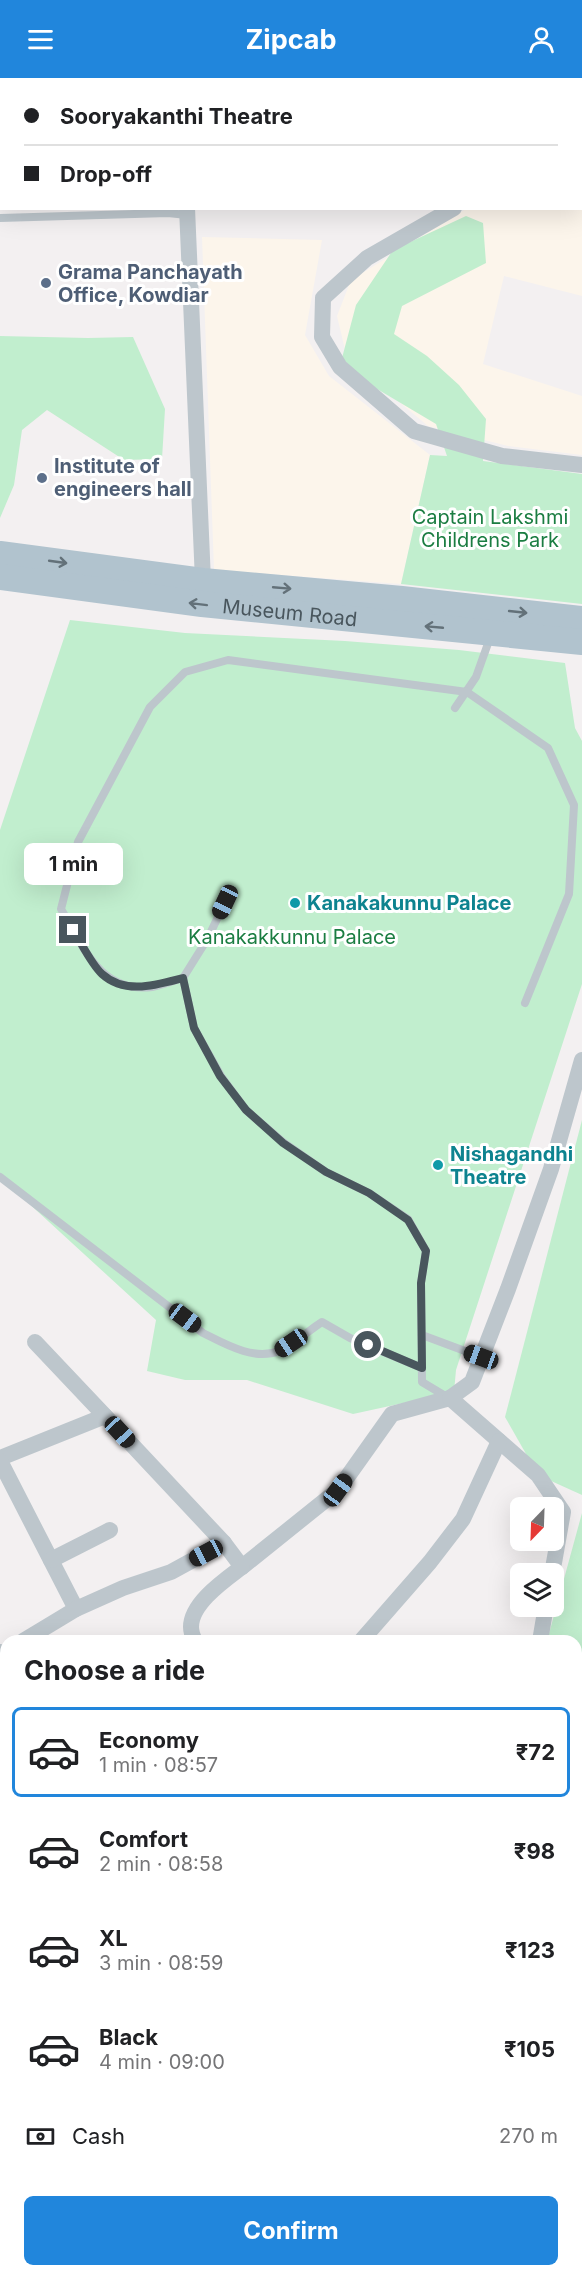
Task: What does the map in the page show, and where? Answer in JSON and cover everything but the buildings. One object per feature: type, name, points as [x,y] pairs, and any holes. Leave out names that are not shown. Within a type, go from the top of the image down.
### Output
[{"type":"main road","name":"Museum Road","points":[[0,554],[203,581],[402,599],[582,619]]},
{"type":"main road","name":"Museum Road","points":[[0,577],[202,604],[582,642]]},
{"type":"street","points":[[451,210],[367,258],[324,298],[322,338],[340,367],[414,431],[502,456],[582,465]]},
{"type":"street","points":[[187,212],[203,581]]},
{"type":"street","points":[[192,1635],[190,1629],[193,1618],[214,1589],[338,1490],[393,1414],[450,1398],[472,1382],[551,1169],[582,1060]]},
{"type":"street","points":[[35,1342],[224,1543],[242,1567]]},
{"type":"street","points":[[450,1398],[538,1475],[562,1512],[554,1563]]},
{"type":"street","points":[[76,1609],[0,1460],[105,1416]]},
{"type":"street","points":[[366,1635],[430,1562],[463,1519],[499,1441]]},
{"type":"street","points":[[51,1560],[110,1530]]},
{"type":"street","points":[[33,1635],[76,1609],[123,1588],[171,1572],[224,1543]]},
{"type":"street","points":[[541,1635],[544,1617]]},
{"type":"lane","points":[[0,218],[187,212]]},
{"type":"lane","points":[[455,708],[476,677],[492,632]]},
{"type":"lane","points":[[225,902],[208,938],[183,978],[153,987],[125,987],[102,974],[61,909],[78,842],[150,707],[185,672],[228,660],[467,692],[548,748],[574,805],[569,894],[525,1004]]},
{"type":"lane","points":[[183,978],[194,1028],[220,1076],[246,1110],[283,1143],[318,1166],[369,1193],[408,1220],[426,1251],[421,1283],[422,1382],[450,1398]]},
{"type":"lane","points":[[0,1177],[203,1333],[234,1348],[251,1353],[267,1354],[280,1351],[322,1322],[350,1338],[422,1368]]},
{"type":"lane","points":[[422,1335],[481,1357]]},
{"type":"shaded area","points":[[464,210],[582,210],[582,296],[504,276],[483,364],[582,396],[582,455],[508,446],[428,426],[347,358],[337,316],[351,280]]},
{"type":"shaded area","points":[[202,237],[322,240],[305,335],[329,376],[430,455],[401,584],[214,570]]},
{"type":"green space","name":"Captain Lakshmi Childrens Park","points":[[466,216],[483,223],[486,263],[402,306],[394,334],[427,356],[459,385],[486,419],[483,461],[582,474],[582,604],[401,584],[430,455],[447,456],[436,424],[367,383],[342,358],[356,305],[393,250]]},
{"type":"green space","points":[[0,336],[133,337],[165,409],[162,459],[124,460],[47,410],[22,430],[14,485],[0,518]]},
{"type":"green space","name":"Kanakakkunnu Palace","points":[[70,620],[185,633],[345,641],[459,650],[565,663],[575,728],[582,741],[582,984],[456,1370],[454,1392],[353,1414],[247,1380],[185,1380],[147,1371],[156,1320],[0,1177],[0,830]]},
{"type":"green space","points":[[582,1120],[582,1495],[538,1475],[505,1417]]},
{"type":"green space","points":[[582,1513],[582,1635],[549,1635],[554,1617],[564,1617],[564,1579]]},
{"type":"place","name":"Grama Panchayath Office, Kowdiar","points":[[46,283]]},
{"type":"place","name":"Institute of engineers hall","points":[[42,478]]},
{"type":"place","name":"Kanakakunnu Palace","points":[[295,903]]},
{"type":"place","name":"Nishagandhi Theatre","points":[[438,1165]]},
{"type":"route","points":[[73,930],[102,974],[125,987],[153,987],[183,978],[194,1028],[220,1076],[246,1110],[283,1143],[326,1172],[369,1193],[408,1220],[426,1251],[421,1283],[422,1368],[368,1345]]}]
